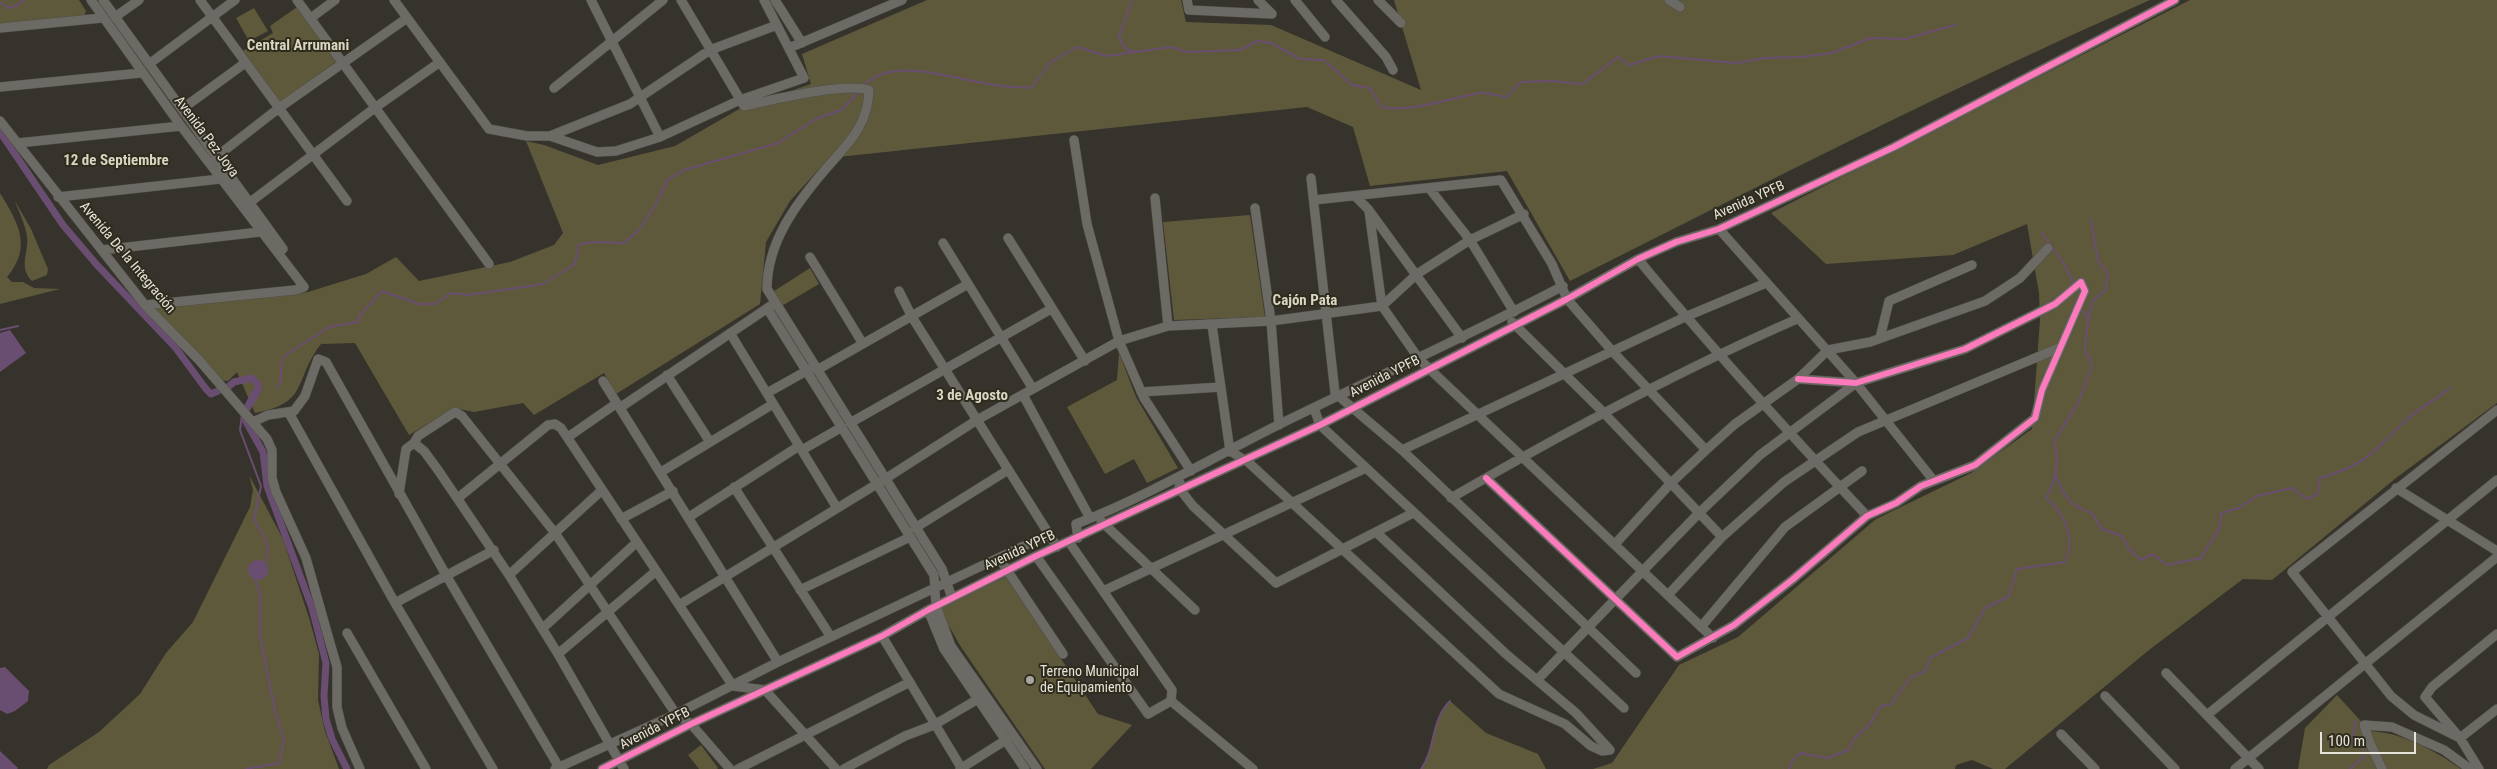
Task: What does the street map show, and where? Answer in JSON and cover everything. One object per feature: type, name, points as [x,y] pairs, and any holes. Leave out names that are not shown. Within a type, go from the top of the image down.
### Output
[{"type":"street","name":"Avenida Pez Joya","points":[[91,0],[141,73],[260,232],[304,287],[295,290],[145,305]]},
{"type":"street","name":"Avenida Pez Joya","points":[[103,0],[283,249]]},
{"type":"street","points":[[115,17],[138,0]]},
{"type":"street","points":[[200,0],[347,201]]},
{"type":"street","points":[[149,64],[235,0]]},
{"type":"street","points":[[297,0],[489,264]]},
{"type":"street","points":[[311,18],[335,0]]},
{"type":"street","points":[[394,0],[489,129],[527,136],[550,136],[597,152],[616,151],[660,137],[740,100],[804,78],[764,0]]},
{"type":"street","points":[[591,0],[660,137]]},
{"type":"street","points":[[554,88],[663,0]]},
{"type":"street","points":[[681,0],[744,106],[799,95],[862,87],[869,90],[869,103],[861,127],[815,181],[776,239],[767,269],[767,289],[771,306],[813,369],[882,482],[942,570],[952,598]]},
{"type":"street","points":[[775,0],[802,43]]},
{"type":"street","points":[[789,48],[900,0]]},
{"type":"street","points":[[1187,0],[1189,10],[1272,14],[1258,0]]},
{"type":"street","points":[[1295,0],[1325,37]]},
{"type":"street","points":[[1336,0],[1386,58],[1393,70]]},
{"type":"street","points":[[1378,0],[1401,23]]},
{"type":"street","points":[[1669,0],[1680,7]]},
{"type":"street","name":"Avenida YPFB","points":[[602,769],[621,765],[691,724],[882,636],[932,608],[1036,556],[1179,488],[1245,461],[1320,425],[1352,407],[1568,299],[1638,259],[1676,242],[1719,229],[1894,147],[2031,78],[2175,0]]},
{"type":"street","points":[[0,28],[102,18]]},
{"type":"street","points":[[216,156],[342,62],[408,18]]},
{"type":"street","points":[[550,136],[630,104],[711,50],[776,24]]},
{"type":"street","points":[[249,203],[376,107],[440,62]]},
{"type":"street","points":[[182,109],[245,63]]},
{"type":"street","points":[[0,87],[141,73]]},
{"type":"street","name":"Avenida De la Integración","points":[[0,121],[145,305],[199,360],[267,439],[272,450],[272,478],[276,492],[306,558],[337,667],[337,707],[342,728],[360,769]]},
{"type":"street","points":[[18,143],[181,126]]},
{"type":"street","points":[[1074,140],[1087,224],[1119,341],[1141,392],[1191,471]]},
{"type":"street","points":[[1311,178],[1335,393],[1402,450],[1450,498],[1636,673]]},
{"type":"street","points":[[58,197],[220,179]]},
{"type":"street","points":[[1314,200],[1501,180],[1524,214],[1563,286],[1568,299],[1613,352],[1706,450]]},
{"type":"street","points":[[1429,188],[1470,240],[1515,325],[1566,374],[1722,537]]},
{"type":"street","points":[[1356,197],[1368,209],[1417,274],[1462,338]]},
{"type":"street","points":[[1155,198],[1168,326]]},
{"type":"street","points":[[1254,208],[1271,321],[1279,425]]},
{"type":"street","points":[[1368,209],[1382,306],[1419,359],[1616,543],[1713,638]]},
{"type":"street","points":[[679,605],[882,482],[976,420],[1119,341],[1168,326],[1271,321],[1382,306],[1417,274],[1470,240],[1524,214]]},
{"type":"street","points":[[1719,229],[1797,318],[1828,350],[1934,481]]},
{"type":"street","points":[[102,250],[260,232]]},
{"type":"street","points":[[1008,238],[1085,361]]},
{"type":"street","points":[[943,243],[1033,389]]},
{"type":"street","points":[[1616,543],[1671,483],[1706,450],[1735,424],[1798,379],[1828,350],[1880,338],[1985,300],[2020,278],[2048,248]]},
{"type":"street","points":[[810,256],[863,344]]},
{"type":"street","points":[[1638,259],[1685,317],[1762,404],[1867,516]]},
{"type":"street","points":[[1880,338],[1889,301],[1972,266]]},
{"type":"street","points":[[1486,478],[1615,600],[1677,657],[1734,626],[1792,580],[1867,516],[1896,503],[1921,486],[1975,465],[2035,418],[2042,390],[2085,291],[2081,282],[2055,304],[1965,349],[1856,383],[1760,455],[1699,513],[1615,600],[1587,628],[1537,680]]},
{"type":"street","points":[[1402,450],[1685,317],[1766,283]]},
{"type":"street","points":[[767,394],[863,344],[968,284]]},
{"type":"street","name":"Avenida YPFB","points":[[1073,540],[1076,524],[1191,471],[1279,425],[1462,338],[1563,286]]},
{"type":"street","points":[[899,291],[912,316],[947,369],[976,420],[1057,547]]},
{"type":"street","points":[[568,438],[771,306]]},
{"type":"street","points":[[689,517],[734,487],[800,448],[846,425],[1051,309]]},
{"type":"street","points":[[1450,498],[1523,456],[1718,354],[1797,318]]},
{"type":"street","points":[[1212,325],[1230,451],[1245,461],[1292,502],[1499,694],[1565,724],[1591,746],[1602,751],[1610,750],[1576,713],[1537,680],[1376,532]]},
{"type":"street","points":[[730,333],[837,508]]},
{"type":"street","points":[[1668,595],[1722,537],[1784,482],[1858,432],[2059,348]]},
{"type":"street","points":[[251,419],[290,413],[300,406],[312,379],[318,359],[322,359],[332,373],[399,494],[558,768]]},
{"type":"street","points":[[667,375],[710,442]]},
{"type":"street","points":[[1798,379],[1856,383]]},
{"type":"street","points":[[603,380],[778,662]]},
{"type":"street","points":[[1141,392],[1221,387]]},
{"type":"street","points":[[1023,395],[1093,517],[1105,524],[1195,610]]},
{"type":"street","points":[[661,472],[773,404]]},
{"type":"street","points":[[1314,408],[1320,425],[1624,708]]},
{"type":"street","points":[[2460,738],[2401,706],[2292,572],[2497,410]]},
{"type":"street","points":[[399,494],[406,449],[414,443],[418,436],[454,412],[462,416],[555,532],[588,585],[676,714],[691,724],[730,769]]},
{"type":"street","points":[[290,413],[395,603],[493,769]]},
{"type":"street","points":[[458,498],[499,462],[548,425],[555,424],[568,438],[733,686],[766,690],[836,769]]},
{"type":"street","points":[[414,443],[424,451],[494,550],[543,628],[621,765]]},
{"type":"street","points":[[1104,591],[1366,468]]},
{"type":"street","points":[[915,528],[1008,470]]},
{"type":"street","points":[[1701,627],[1786,527],[1862,470]]},
{"type":"street","points":[[1182,474],[1179,488],[1193,506],[1276,582],[1413,513]]},
{"type":"street","points":[[2207,715],[2497,480]]},
{"type":"street","points":[[882,482],[910,538],[934,575],[935,587],[932,608],[951,646],[981,697],[1010,738],[1037,769]]},
{"type":"street","points":[[734,487],[831,637]]},
{"type":"street","points":[[2396,488],[2497,551]]},
{"type":"street","points":[[509,574],[602,491]]},
{"type":"street","points":[[620,518],[672,491]]},
{"type":"street","name":"Avenida YPFB","points":[[558,768],[611,745],[778,662],[1049,534]]},
{"type":"street","points":[[800,590],[910,538]]},
{"type":"street","points":[[1073,540],[1104,591],[1172,690],[1171,701]]},
{"type":"street","points":[[543,628],[637,542]]},
{"type":"street","points":[[395,603],[494,550]]},
{"type":"street","points":[[1036,556],[1148,714],[1171,701]]},
{"type":"street","points":[[2235,769],[2497,557]]},
{"type":"street","points":[[999,558],[1063,654]]},
{"type":"street","points":[[558,654],[656,571]]},
{"type":"street","points":[[346,633],[426,769]]},
{"type":"street","points":[[2479,769],[2450,724],[2430,705],[2426,698],[2427,692],[2497,634]]},
{"type":"street","points":[[882,636],[961,769],[1010,738]]},
{"type":"street","points":[[2166,673],[2259,769]]},
{"type":"street","points":[[738,769],[910,682]]},
{"type":"street","points":[[2106,696],[2175,769]]},
{"type":"street","points":[[844,769],[905,736],[934,725],[981,697]]},
{"type":"street","points":[[1171,701],[1253,769]]},
{"type":"street","points":[[2460,738],[2497,709]]},
{"type":"street","points":[[2382,769],[2370,744],[2364,725],[2392,727],[2444,750],[2470,769]]},
{"type":"street","points":[[2061,734],[2095,769]]},
{"type":"street","points":[[1010,738],[1026,769]]},
{"type":"shaded area","points":[[0,0],[79,0],[86,11],[84,17],[0,26]]},
{"type":"shaded area","points":[[927,0],[1181,0],[1186,22],[1271,25],[1421,90],[1394,0],[2150,0],[2003,67],[1786,172],[1570,281],[1507,171],[1370,186],[1353,127],[1307,107],[829,158],[790,201],[766,242],[760,304],[616,394],[604,373],[534,415],[523,403],[474,412],[454,408],[409,435],[355,343],[321,344],[312,357],[293,396],[285,403],[272,409],[255,413],[237,372],[228,381],[221,380],[152,308],[308,292],[366,274],[396,257],[419,281],[510,262],[554,245],[563,233],[526,141],[544,145],[598,165],[675,146],[741,108],[811,84],[802,54]]},
{"type":"shaded area","points":[[2190,0],[2497,0],[2497,403],[2396,478],[2272,580],[2243,579],[2149,650],[2005,769],[1993,769],[1972,760],[1956,765],[1955,769],[1593,769],[1612,763],[1679,665],[1738,637],[1876,519],[1971,473],[2032,429],[2040,320],[2039,293],[2027,224],[1953,255],[1826,264],[1771,213]]},
{"type":"shaded area","points":[[297,7],[337,61],[279,103],[241,52],[273,33],[270,26]]},
{"type":"shaded area","points":[[254,8],[268,31],[249,41],[236,18]]},
{"type":"shaded area","points":[[0,193],[13,215],[20,235],[21,245],[15,266],[7,277],[12,282],[23,282],[34,288],[60,289],[0,304]]},
{"type":"shaded area","points":[[15,201],[31,229],[48,269],[47,275],[32,281],[25,265],[27,236]]},
{"type":"shaded area","points":[[1250,215],[1265,317],[1174,320],[1163,222]]},
{"type":"shaded area","points":[[810,268],[819,284],[780,307],[771,293]]},
{"type":"shaded area","points":[[10,330],[26,353],[0,372],[0,333]]},
{"type":"shaded area","points":[[1119,353],[1136,397],[1178,468],[1147,483],[1134,459],[1105,474],[1067,407],[1117,380]]},
{"type":"shaded area","points":[[249,475],[283,539],[310,621],[319,654],[318,700],[325,731],[339,769],[47,769],[49,765],[99,732],[140,694],[166,653],[193,622],[250,507],[253,490]]},
{"type":"shaded area","points":[[258,560],[265,563],[268,570],[265,577],[258,580],[251,577],[248,570],[251,563]]},
{"type":"shaded area","name":"Terreno Municipal de Equipamiento","points":[[1006,577],[1098,714],[1132,725],[1091,769],[1045,769],[961,647],[938,607]]},
{"type":"shaded area","points":[[5,667],[29,691],[28,701],[15,711],[7,714],[0,710],[0,668]]},
{"type":"shaded area","points":[[2337,695],[2370,731],[2394,735],[2418,744],[2440,755],[2461,769],[2298,769],[2305,728]]},
{"type":"shaded area","points":[[1450,701],[1486,733],[1538,754],[1546,769],[1421,769],[1429,753],[1439,717]]},
{"type":"shaded area","points":[[701,745],[717,769],[699,769],[688,755]]},
{"type":"shaded area","points":[[0,751],[18,768],[17,769],[0,769]]},
{"type":"waterway","points":[[0,2],[8,8],[18,5],[24,0]]},
{"type":"waterway","points":[[1132,0],[1119,37],[1125,48],[1135,52]]},
{"type":"waterway","points":[[863,86],[875,77],[890,72],[906,70],[941,74],[1000,86],[1031,88],[1051,62],[1077,47],[1107,56],[1171,47],[1187,52],[1240,50],[1257,41],[1271,43],[1300,59],[1324,60],[1352,85],[1370,88],[1381,107],[1404,108],[1417,107],[1480,93],[1506,97],[1521,82],[1551,81],[1583,84],[1618,57],[1629,65],[1659,56],[1736,63],[1765,58],[1802,57],[1832,53],[1870,38],[1905,39],[1955,25]]},
{"type":"waterway","points":[[277,387],[281,381],[281,365],[284,356],[329,327],[358,322],[360,315],[382,291],[419,304],[435,304],[451,293],[469,295],[543,284],[575,264],[579,244],[597,242],[624,243],[638,231],[655,206],[667,180],[684,170],[778,143],[816,119],[841,110],[858,92]]},
{"type":"waterway","points":[[0,132],[63,225],[97,265],[175,347],[206,389],[211,394],[218,391]]},
{"type":"waterway","points":[[2088,318],[2093,301],[2105,290],[2108,274],[2098,261],[2091,219]]},
{"type":"waterway","points":[[2042,233],[2064,264],[2074,284]]},
{"type":"waterway","points":[[1789,769],[1792,761],[1800,753],[1828,758],[1848,750],[1855,738],[1870,724],[1881,706],[1890,705],[1910,678],[1925,671],[1930,658],[1968,638],[1985,608],[2008,597],[2017,569],[2065,562],[2069,544],[2067,527],[2059,511],[2046,498],[2052,484],[2057,463],[2054,441],[2077,405],[2092,366],[2085,350],[2088,319],[2082,309]]},
{"type":"waterway","points":[[0,330],[18,326]]},
{"type":"waterway","points":[[227,388],[234,382],[252,378],[258,384],[258,389],[244,418],[263,452],[267,486],[312,608],[326,663],[324,696],[326,719],[332,739],[347,769]]},
{"type":"waterway","points":[[2056,477],[2062,490],[2073,504],[2092,513],[2102,529],[2122,536],[2129,549],[2141,560],[2152,554],[2167,565],[2201,558],[2220,527],[2221,513],[2239,508],[2257,496],[2292,488],[2307,499],[2318,494],[2320,478],[2347,468],[2375,451],[2408,418],[2450,388]]},
{"type":"waterway","points":[[244,408],[253,391]]},
{"type":"waterway","points":[[242,415],[240,430],[261,486],[254,520],[266,541],[268,552],[265,564]]},
{"type":"waterway","points":[[246,769],[279,763],[284,740],[275,711],[260,635],[260,594],[255,579]]},
{"type":"waterway","points":[[1421,769],[1429,753],[1439,717],[1450,701]]},
{"type":"waterway","points":[[2350,769],[2365,756],[2362,745],[2352,739],[2356,720]]},
{"type":"cycle path","points":[[602,769],[691,724],[882,636],[928,610],[1036,556],[1320,425],[1567,299],[1638,259],[1676,242],[1719,229],[1894,147],[2175,0]]},
{"type":"cycle path","points":[[1486,478],[1677,657],[1734,625],[1792,580],[1867,516],[1896,503],[1921,486],[1975,465],[2035,418],[2042,390],[2085,291],[2081,282],[2055,304],[1965,349],[1856,383],[1798,379]]},
{"type":"place","name":"Terreno Municipal de Equipamiento","points":[[1030,680]]},
{"type":"district","name":"Central Arrumani","points":[[298,46]]},
{"type":"district","name":"12 de Septiembre","points":[[116,161]]},
{"type":"district","name":"Cajón Pata","points":[[1305,301]]},
{"type":"district","name":"3 de Agosto","points":[[972,396]]}]
